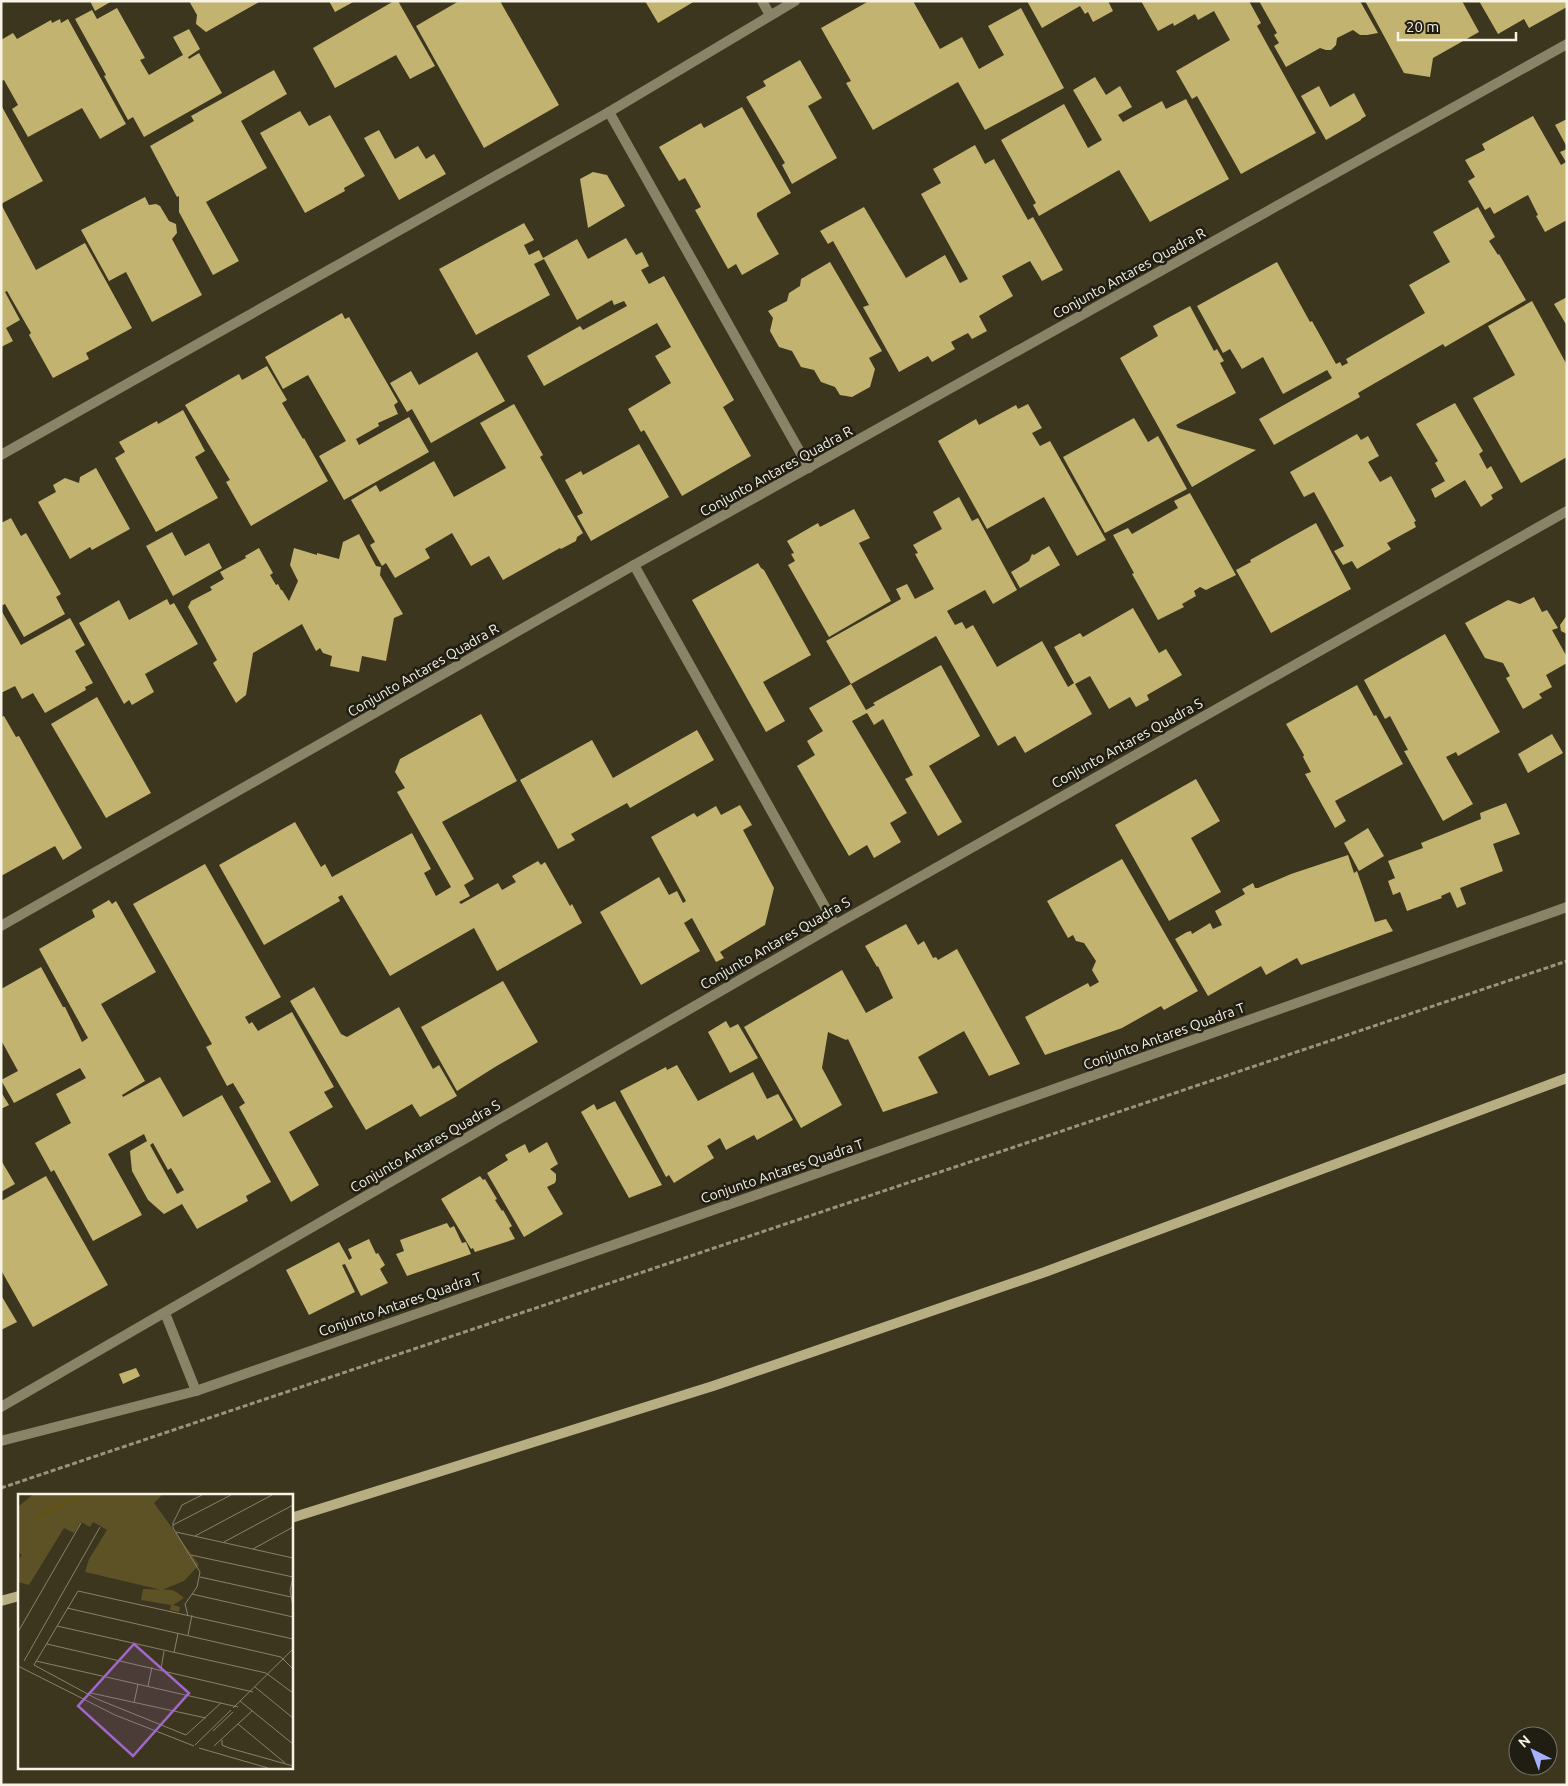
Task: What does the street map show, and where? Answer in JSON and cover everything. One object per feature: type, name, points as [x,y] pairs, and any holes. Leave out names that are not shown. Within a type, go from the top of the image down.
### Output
[{"type":"main road","points":[[292,1518],[713,1386],[1036,1275],[1567,1078]]},
{"type":"main road","points":[[1,1601],[18,1596]]},
{"type":"street","points":[[762,1],[770,15]]},
{"type":"street","points":[[1,455],[609,112],[795,1]]},
{"type":"street","name":"Conjunto Antares Quadra R","points":[[1,926],[634,565],[1567,44]]},
{"type":"street","points":[[609,112],[808,468]]},
{"type":"street","name":"Conjunto Antares Quadra S","points":[[1,1407],[835,925],[1567,511]]},
{"type":"street","points":[[634,565],[835,925]]},
{"type":"street","name":"Conjunto Antares Quadra T","points":[[1,1441],[196,1391],[753,1196],[1567,907]]},
{"type":"street","points":[[165,1313],[196,1391]]},
{"type":"path","points":[[1,1488],[1567,961]]},
{"type":"building","points":[[90,1],[112,1],[95,11]]},
{"type":"building","points":[[189,1],[261,1],[206,32],[196,24],[197,15]]},
{"type":"building","points":[[329,1],[355,1],[335,12]]},
{"type":"building","points":[[394,1],[398,1],[435,66],[410,79],[396,55],[335,88],[313,48]]},
{"type":"building","points":[[459,1],[500,1],[559,105],[484,148],[416,26]]},
{"type":"building","points":[[645,1],[695,1],[658,23]]},
{"type":"building","points":[[869,1],[913,1],[940,49],[962,37],[979,69],[1004,55],[988,26],[1021,8],[1064,88],[985,130],[958,82],[873,130],[846,83],[851,81],[821,28]]},
{"type":"building","points":[[1027,1],[1108,1],[1113,11],[1093,22],[1088,12],[1085,14],[1080,6],[1042,28]]},
{"type":"building","points":[[1141,1],[1249,1],[1261,23],[1257,26],[1316,133],[1241,174],[1197,96],[1192,99],[1176,71],[1230,40],[1214,11],[1198,20],[1195,14],[1174,26],[1173,23],[1158,31]]},
{"type":"building","points":[[1259,1],[1360,1],[1378,33],[1360,35],[1353,30],[1337,38],[1336,45],[1331,50],[1320,48],[1286,67],[1274,46],[1279,43],[1274,35],[1277,33]]},
{"type":"building","points":[[1365,1],[1462,1],[1479,32],[1433,58],[1430,77],[1404,73]]},
{"type":"building","points":[[1479,1],[1567,1],[1567,7],[1529,28],[1524,19],[1498,34]]},
{"type":"building","points":[[117,8],[145,58],[140,60],[149,75],[183,55],[173,37],[189,29],[200,49],[188,57],[189,59],[199,53],[222,93],[144,137],[133,117],[128,120],[75,19],[92,10],[97,19]]},
{"type":"building","points":[[60,19],[61,23],[68,19],[126,124],[100,139],[82,108],[28,137],[12,109],[18,105],[4,80],[1,81],[1,40],[13,33],[17,39],[51,20],[52,23]]},
{"type":"building","points":[[800,60],[822,98],[808,106],[837,158],[792,184],[782,165],[785,163],[746,97],[766,86],[763,81]]},
{"type":"building","points":[[274,70],[287,94],[241,121],[267,168],[206,202],[239,261],[213,275],[179,212],[179,196],[177,197],[150,146],[194,121],[191,116]]},
{"type":"building","points":[[1095,77],[1106,95],[1120,86],[1132,107],[1118,115],[1123,122],[1162,101],[1166,109],[1186,99],[1229,179],[1150,222],[1119,170],[1039,216],[1033,205],[1036,203],[1001,140],[1064,104],[1088,148],[1102,140],[1073,90]]},
{"type":"building","points":[[1319,86],[1330,107],[1354,93],[1366,116],[1326,140],[1301,96]]},
{"type":"building","points":[[1,105],[43,181],[1,204]]},
{"type":"building","points":[[742,107],[791,193],[757,213],[779,254],[742,275],[736,264],[728,269],[695,210],[701,207],[685,178],[679,181],[659,147],[701,123],[704,128]]},
{"type":"building","points":[[300,111],[309,126],[330,115],[365,176],[344,188],[345,191],[305,213],[260,133]]},
{"type":"building","points":[[1533,116],[1561,165],[1566,162],[1560,152],[1567,149],[1567,220],[1545,232],[1528,195],[1494,214],[1490,207],[1485,210],[1468,181],[1475,177],[1465,160],[1485,150],[1482,144]]},
{"type":"building","points":[[1567,119],[1567,147],[1555,125]]},
{"type":"building","points":[[379,130],[395,159],[418,146],[426,159],[434,154],[446,174],[399,200],[364,138]]},
{"type":"building","points":[[975,145],[985,164],[994,159],[1028,220],[1033,217],[1063,270],[1042,281],[1030,261],[1002,276],[1013,296],[979,316],[987,331],[972,339],[968,333],[951,342],[955,349],[932,362],[928,356],[899,372],[863,307],[869,305],[833,241],[828,244],[820,231],[864,207],[906,278],[945,255],[960,283],[968,279],[921,194],[941,183],[933,169]]},
{"type":"building","points":[[593,172],[607,175],[625,206],[588,228],[580,179]]},
{"type":"building","points":[[145,197],[149,205],[156,204],[160,206],[169,221],[176,224],[177,233],[172,239],[202,295],[152,322],[126,272],[109,281],[81,230]]},
{"type":"building","points":[[1,204],[36,270],[85,243],[132,328],[86,353],[89,359],[53,378],[29,335],[31,333],[7,291],[5,292],[20,320],[6,328],[13,341],[1,347]]},
{"type":"building","points":[[1478,207],[1495,237],[1489,241],[1499,254],[1526,300],[1445,347],[1443,344],[1363,390],[1358,393],[1360,397],[1274,445],[1259,419],[1332,378],[1327,370],[1283,394],[1263,357],[1242,369],[1230,349],[1223,353],[1197,306],[1277,262],[1336,364],[1340,362],[1342,366],[1348,363],[1346,359],[1425,313],[1409,285],[1450,262],[1433,232]]},
{"type":"building","points":[[524,223],[534,240],[524,245],[529,255],[539,250],[543,258],[577,239],[588,259],[626,238],[636,255],[642,252],[649,266],[641,270],[649,284],[664,276],[734,400],[723,407],[751,456],[682,496],[644,430],[641,432],[628,409],[671,383],[655,356],[671,347],[657,323],[544,386],[527,356],[580,326],[583,330],[627,306],[624,301],[614,305],[612,300],[577,320],[544,259],[534,264],[550,295],[476,335],[439,269]]},
{"type":"building","points":[[830,262],[882,351],[869,358],[875,369],[870,387],[852,397],[840,395],[835,387],[821,382],[814,370],[801,367],[792,351],[779,347],[770,331],[773,318],[768,311],[787,301],[789,293],[800,286],[801,279]]},
{"type":"building","points":[[1567,297],[1567,326],[1554,304]]},
{"type":"building","points":[[1532,301],[1567,365],[1567,457],[1521,483],[1473,398],[1515,375],[1488,326]]},
{"type":"building","points":[[1190,306],[1214,351],[1217,349],[1224,361],[1220,363],[1236,393],[1176,425],[1178,428],[1256,450],[1192,487],[1120,358],[1158,336],[1153,326]]},
{"type":"building","points":[[342,313],[345,319],[349,317],[398,402],[394,405],[398,414],[378,423],[379,426],[356,439],[359,445],[409,417],[429,452],[344,500],[319,456],[346,441],[308,375],[283,389],[265,357]]},
{"type":"building","points":[[477,352],[505,401],[431,443],[412,409],[407,412],[390,383],[411,371],[419,385]]},
{"type":"building","points":[[267,366],[287,400],[282,403],[328,481],[251,526],[226,482],[230,480],[185,405],[239,374],[242,380]]},
{"type":"building","points":[[1455,403],[1483,451],[1479,454],[1487,469],[1491,466],[1503,488],[1491,495],[1493,499],[1481,507],[1465,480],[1435,498],[1431,489],[1445,481],[1435,463],[1438,461],[1416,424]]},
{"type":"building","points":[[514,404],[543,455],[540,457],[583,533],[577,537],[576,541],[503,580],[489,556],[471,566],[452,533],[425,549],[430,558],[395,578],[386,563],[382,566],[370,545],[375,542],[351,500],[376,485],[380,492],[434,461],[454,497],[506,468],[480,423]]},
{"type":"building","points":[[1028,404],[1042,428],[1032,433],[1040,446],[1050,441],[1106,540],[1077,556],[1044,497],[987,529],[938,441],[976,419],[979,425],[1016,405],[1018,409]]},
{"type":"building","points":[[183,410],[205,451],[195,457],[218,498],[156,532],[115,458],[125,452],[119,442],[157,421],[158,424]]},
{"type":"building","points":[[1134,418],[1148,442],[1158,436],[1187,489],[1105,533],[1063,457]]},
{"type":"building","points":[[1357,434],[1361,440],[1368,436],[1379,456],[1368,462],[1380,482],[1391,476],[1416,521],[1414,522],[1416,527],[1387,543],[1391,549],[1357,569],[1352,561],[1343,565],[1334,551],[1344,546],[1314,492],[1304,497],[1290,472]]},
{"type":"building","points":[[639,444],[669,497],[591,541],[577,516],[583,513],[565,480],[581,471],[583,475]]},
{"type":"building","points":[[96,468],[130,529],[92,550],[90,547],[70,559],[38,502],[56,492],[53,485],[65,478],[79,483],[80,477]]},
{"type":"building","points":[[1190,493],[1236,575],[1206,590],[1200,587],[1194,591],[1196,596],[1182,604],[1184,607],[1158,620],[1113,535],[1128,528],[1132,534],[1178,508],[1174,501]]},
{"type":"building","points":[[959,497],[972,521],[978,518],[1017,590],[993,604],[985,590],[947,611],[955,625],[962,622],[966,629],[973,625],[997,667],[1042,641],[1068,687],[1074,683],[1054,647],[1080,633],[1083,637],[1133,608],[1159,653],[1166,649],[1182,675],[1147,695],[1149,700],[1136,707],[1130,697],[1109,709],[1090,676],[1075,684],[1092,714],[1025,753],[1015,736],[998,746],[936,636],[851,684],[826,641],[901,599],[896,589],[907,584],[915,599],[934,589],[915,554],[918,553],[913,545],[942,529],[933,512]]},
{"type":"building","points":[[854,509],[870,538],[859,543],[891,601],[829,637],[788,565],[795,561],[791,554],[794,553],[787,541],[818,523],[820,527]]},
{"type":"building","points":[[11,518],[21,536],[26,533],[61,594],[56,597],[65,614],[24,637],[5,604],[1,606],[1,523]]},
{"type":"building","points":[[1316,523],[1351,589],[1271,633],[1236,570],[1251,562],[1250,560]]},
{"type":"building","points":[[172,532],[185,556],[209,543],[222,568],[173,596],[146,546]]},
{"type":"building","points":[[359,534],[376,566],[381,567],[380,575],[403,614],[394,618],[386,661],[362,656],[359,672],[330,666],[332,656],[323,653],[320,648],[316,651],[302,624],[253,653],[246,695],[236,703],[213,663],[217,660],[188,607],[191,601],[212,590],[210,587],[224,579],[220,572],[246,558],[245,556],[259,548],[273,573],[270,575],[289,601],[298,581],[290,565],[294,548],[339,559],[343,542]]},
{"type":"building","points":[[1049,546],[1060,565],[1020,588],[1011,572],[1029,561],[1032,554],[1034,555]]},
{"type":"building","points":[[758,563],[764,570],[811,655],[763,682],[785,721],[766,732],[692,600]]},
{"type":"building","points":[[1534,597],[1542,612],[1547,610],[1558,628],[1552,630],[1567,657],[1567,663],[1546,675],[1552,687],[1539,694],[1542,698],[1523,709],[1506,678],[1510,676],[1503,663],[1485,658],[1465,623],[1508,600],[1520,604]]},
{"type":"building","points":[[167,599],[170,605],[174,603],[198,644],[145,674],[154,692],[132,705],[129,700],[124,704],[79,623],[119,600],[129,620]]},
{"type":"building","points":[[1,610],[21,645],[70,618],[85,645],[75,651],[93,683],[85,687],[86,690],[45,713],[33,693],[22,699],[15,686],[1,693]]},
{"type":"building","points":[[1567,615],[1567,634],[1561,631],[1560,625]]},
{"type":"building","points":[[1445,634],[1500,732],[1458,756],[1456,752],[1446,757],[1473,804],[1443,821],[1404,751],[1408,750],[1390,716],[1385,719],[1364,680]]},
{"type":"building","points":[[941,665],[980,736],[929,766],[962,822],[938,836],[905,779],[913,775],[883,719],[874,725],[867,713],[852,721],[907,813],[890,823],[901,842],[874,858],[867,845],[849,856],[797,766],[815,755],[807,741],[823,731],[809,708],[851,684],[866,710],[875,705],[873,703]]},
{"type":"building","points":[[1357,685],[1403,764],[1335,801],[1346,821],[1335,828],[1305,774],[1311,772],[1303,757],[1304,755],[1286,724]]},
{"type":"building","points":[[97,697],[151,793],[106,818],[51,724]]},
{"type":"building","points":[[481,714],[517,781],[442,822],[474,879],[464,885],[470,896],[459,902],[461,904],[498,883],[502,890],[516,882],[512,876],[538,861],[541,865],[545,862],[582,923],[497,971],[474,928],[390,976],[342,895],[338,897],[340,901],[264,945],[219,865],[295,822],[321,867],[325,864],[332,877],[412,833],[431,869],[424,873],[436,896],[451,887],[397,792],[405,788],[395,772],[400,759]]},
{"type":"building","points":[[4,716],[16,737],[19,736],[82,848],[63,860],[55,846],[1,876],[1,717]]},
{"type":"building","points":[[697,730],[714,760],[630,808],[627,803],[571,834],[575,840],[558,849],[520,780],[592,740],[613,778]]},
{"type":"building","points":[[1552,734],[1563,753],[1528,773],[1518,754]]},
{"type":"building","points":[[1196,779],[1220,821],[1191,838],[1221,892],[1169,921],[1115,825]]},
{"type":"building","points":[[1506,803],[1520,834],[1493,844],[1503,871],[1460,888],[1466,904],[1457,908],[1450,892],[1441,896],[1442,898],[1407,911],[1400,892],[1393,895],[1388,881],[1395,878],[1388,861],[1423,848],[1421,843],[1481,819],[1480,813]]},
{"type":"building","points":[[740,805],[752,825],[743,830],[774,888],[765,925],[720,952],[724,958],[716,962],[692,918],[684,923],[700,951],[641,985],[600,912],[659,877],[669,895],[677,891],[683,903],[686,901],[651,837],[694,813],[697,817],[716,806],[721,815]]},
{"type":"building","points":[[1368,828],[1384,856],[1359,871],[1344,843]]},
{"type":"building","points":[[1348,855],[1354,873],[1357,871],[1375,922],[1386,919],[1393,931],[1301,965],[1297,958],[1266,975],[1261,966],[1208,996],[1175,939],[1187,932],[1191,931],[1192,934],[1210,923],[1213,929],[1222,925],[1215,911],[1245,894],[1242,889],[1253,883],[1255,888],[1258,888],[1291,874]]},
{"type":"building","points":[[1122,859],[1198,991],[1164,1010],[1161,1006],[1122,1028],[1045,1055],[1025,1017],[1088,983],[1090,987],[1099,982],[1092,970],[1096,961],[1084,943],[1076,941],[1073,935],[1068,938],[1047,901]]},
{"type":"building","points":[[205,864],[281,997],[245,1017],[249,1024],[252,1022],[258,1031],[292,1012],[334,1087],[324,1092],[333,1107],[289,1132],[319,1185],[291,1202],[239,1107],[245,1103],[233,1083],[227,1086],[206,1047],[212,1044],[133,904]]},
{"type":"building","points":[[109,900],[112,904],[116,901],[156,972],[101,1004],[145,1081],[122,1095],[123,1097],[160,1077],[183,1117],[222,1095],[271,1182],[246,1196],[248,1201],[197,1229],[182,1204],[164,1214],[148,1200],[132,1171],[130,1151],[147,1141],[144,1134],[108,1154],[142,1215],[93,1241],[54,1170],[51,1172],[35,1143],[71,1123],[56,1094],[86,1078],[80,1068],[14,1103],[1,1080],[18,1071],[1,1040],[1,989],[41,967],[63,1007],[65,1007],[82,1042],[88,1038],[39,949],[95,917],[92,910]],"holes":[[[153,1143],[168,1170],[171,1168],[184,1190],[177,1194],[150,1145]]]},
{"type":"building","points":[[906,924],[918,945],[924,941],[933,958],[936,957],[938,960],[957,949],[1020,1064],[989,1076],[964,1031],[918,1057],[938,1093],[883,1112],[848,1039],[846,1040],[828,1032],[822,1068],[842,1105],[801,1128],[744,1027],[842,970],[866,1013],[893,998],[878,966],[865,946]]},
{"type":"building","points":[[503,981],[538,1042],[457,1091],[421,1027]]},
{"type":"building","points":[[314,987],[341,1034],[347,1037],[399,1007],[433,1069],[439,1065],[457,1096],[420,1117],[412,1104],[366,1130],[290,1001]]},
{"type":"building","points":[[726,1021],[730,1028],[738,1024],[758,1058],[730,1073],[708,1032]]},
{"type":"building","points":[[677,1065],[698,1101],[753,1072],[767,1099],[778,1094],[793,1120],[757,1140],[754,1135],[726,1150],[720,1138],[707,1146],[714,1158],[674,1183],[669,1175],[666,1177],[620,1091],[666,1067],[667,1070]]},
{"type":"building","points":[[1,1092],[9,1105],[1,1109]]},
{"type":"building","points":[[615,1101],[662,1185],[629,1198],[581,1112],[594,1104],[597,1110]]},
{"type":"building","points":[[547,1142],[558,1164],[550,1169],[556,1174],[555,1183],[547,1187],[563,1214],[524,1237],[487,1173],[508,1160],[505,1155],[525,1144],[529,1153]]},
{"type":"building","points":[[1,1160],[15,1184],[1,1192]]},
{"type":"building","points":[[46,1176],[108,1285],[33,1327],[1,1270],[1,1201]]},
{"type":"building","points":[[480,1176],[483,1180],[485,1179],[497,1199],[495,1200],[512,1226],[509,1228],[515,1239],[475,1252],[473,1248],[471,1249],[441,1199]]},
{"type":"building","points":[[447,1223],[450,1228],[454,1226],[462,1243],[466,1242],[471,1254],[407,1276],[396,1254],[404,1251],[400,1240]]},
{"type":"building","points":[[369,1239],[376,1254],[378,1253],[385,1265],[380,1269],[388,1283],[361,1296],[345,1264],[342,1265],[355,1292],[309,1315],[286,1270],[339,1242],[349,1260],[352,1258],[348,1249]]},
{"type":"building","points":[[1,1295],[17,1322],[1,1330]]},
{"type":"building","points":[[136,1368],[140,1376],[123,1384],[119,1374]]}]
